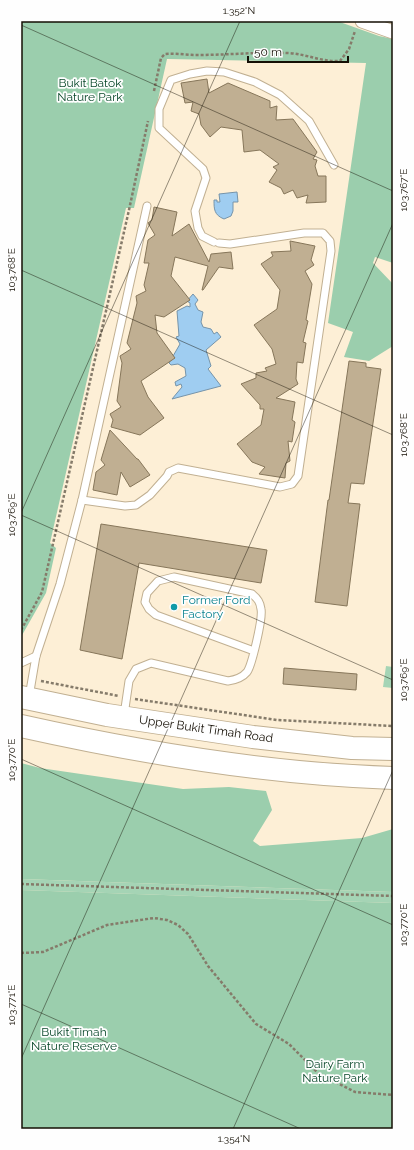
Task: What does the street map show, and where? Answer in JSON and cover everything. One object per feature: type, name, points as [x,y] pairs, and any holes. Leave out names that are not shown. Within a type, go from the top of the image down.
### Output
[{"type":"highway","name":"Upper Bukit Timah Road","points":[[27,692],[253,737],[352,748],[393,749]]},
{"type":"highway","points":[[119,710],[144,740],[140,750]]},
{"type":"highway","points":[[21,726],[140,750],[260,767],[364,777],[393,778]]},
{"type":"highway","points":[[323,744],[361,759],[366,765],[364,777]]},
{"type":"street","points":[[359,25],[393,32]]},
{"type":"lane","points":[[82,500],[125,506],[136,505],[150,495],[170,472],[178,468],[280,487],[292,484],[298,476],[330,259],[330,241],[323,233],[304,233],[230,244],[216,243],[202,236],[198,228],[194,211],[206,178],[203,169],[159,128],[159,108],[171,80],[190,74],[207,71],[224,72],[255,82],[280,96],[309,121],[334,165]]},
{"type":"lane","points":[[27,692],[36,656],[60,584],[82,500],[147,206]]},
{"type":"lane","points":[[119,710],[129,680],[136,668],[151,663],[228,681],[237,680],[246,673],[252,663],[262,612],[259,601],[252,594],[174,577],[158,581],[147,593],[145,602],[149,609],[156,615],[254,651]]},
{"type":"lane","points":[[21,663],[36,656]]},
{"type":"path","points":[[153,96],[161,58],[165,54],[196,55],[289,53],[305,55],[328,62],[340,61],[349,49],[359,25]]},
{"type":"path","points":[[21,630],[42,592],[129,210],[148,119]]},
{"type":"path","points":[[27,692],[119,710],[393,726]]},
{"type":"path","points":[[21,884],[393,896]]},
{"type":"path","points":[[21,953],[43,952],[108,925],[154,918],[166,920],[178,925],[188,934],[208,966],[256,1024],[289,1044],[318,1073],[355,1092],[393,1095]]},
{"type":"green space","name":"Bukit Batok Nature Park","points":[[21,21],[337,21],[379,36],[393,39],[393,263],[375,257],[373,263],[393,284],[393,346],[369,361],[344,357],[353,332],[328,323],[366,63],[167,59],[134,208],[126,208],[50,543],[56,548],[46,593],[21,637]]},
{"type":"green space","points":[[386,666],[393,667],[393,688],[383,687]]},
{"type":"green space","points":[[21,763],[40,768],[183,789],[229,787],[266,791],[272,810],[253,841],[260,846],[362,838],[393,829],[393,892],[21,879]]},
{"type":"green space","points":[[21,879],[393,892],[393,903],[21,890]]},
{"type":"green space","points":[[21,890],[393,903],[393,1129],[21,1129]]},
{"type":"water","points":[[237,192],[238,202],[233,202],[233,211],[231,216],[224,219],[218,216],[215,211],[214,200],[220,202],[219,194]]},
{"type":"water","points":[[193,294],[198,300],[195,304],[198,310],[203,312],[201,322],[203,327],[211,329],[214,334],[217,332],[221,337],[206,350],[211,366],[208,369],[221,386],[172,399],[182,387],[181,384],[176,386],[175,382],[186,376],[185,368],[178,364],[171,365],[169,363],[180,344],[176,337],[179,336],[177,311],[187,306],[190,307],[190,303],[187,301]]},
{"type":"building","points":[[207,79],[209,93],[228,83],[270,101],[270,108],[277,106],[276,120],[293,119],[317,152],[313,159],[317,160],[315,166],[318,176],[326,176],[326,202],[306,203],[308,195],[297,198],[293,190],[284,194],[281,188],[269,182],[277,170],[273,167],[279,164],[260,150],[244,152],[242,130],[221,127],[210,137],[201,125],[199,114],[191,111],[193,102],[185,103],[181,83]]},
{"type":"building","points":[[154,207],[177,212],[172,236],[189,224],[209,262],[211,254],[231,252],[233,269],[219,267],[202,290],[208,266],[175,257],[171,276],[190,300],[164,317],[155,315],[157,333],[175,358],[141,381],[148,397],[164,418],[140,435],[111,427],[113,420],[110,414],[121,407],[117,401],[122,363],[120,356],[131,349],[127,343],[137,303],[136,296],[146,291],[144,285],[149,263],[144,263],[148,240],[155,235],[148,223],[152,220]]},
{"type":"building","points":[[290,241],[315,246],[311,260],[314,265],[305,271],[312,284],[306,320],[308,321],[303,342],[306,343],[303,363],[297,362],[296,379],[298,384],[276,398],[295,402],[292,420],[295,422],[292,442],[288,441],[290,461],[286,463],[285,478],[259,474],[265,467],[252,462],[237,444],[261,425],[264,409],[260,409],[260,405],[241,384],[256,378],[256,373],[267,371],[265,368],[276,364],[272,349],[254,325],[277,309],[280,290],[261,264],[273,256],[271,252],[291,251]]},
{"type":"building","points":[[349,361],[366,363],[366,367],[381,369],[364,484],[351,483],[348,503],[360,504],[347,606],[315,602],[328,500]]},
{"type":"building","points":[[110,430],[138,459],[150,475],[130,487],[121,472],[117,495],[93,490],[96,472],[105,465],[101,460]]},
{"type":"building","points":[[101,524],[267,550],[261,583],[139,563],[122,659],[80,650]]},
{"type":"building","points":[[284,668],[357,674],[356,690],[283,684]]},
{"type":"place","name":"Former Ford Factory","points":[[174,607]]},
{"type":"park label","name":"Bukit Timah Nature Reserve","points":[[74,1039]]},
{"type":"park label","name":"Dairy Farm Nature Park","points":[[335,1071]]}]
